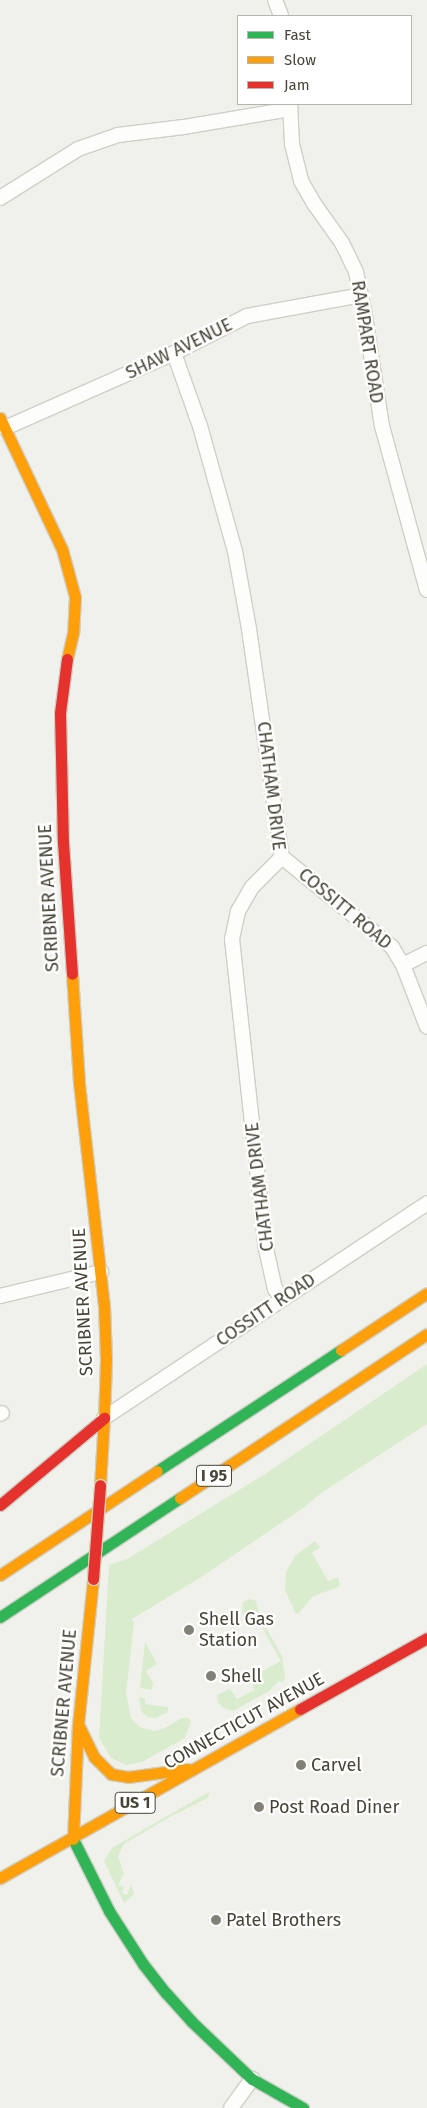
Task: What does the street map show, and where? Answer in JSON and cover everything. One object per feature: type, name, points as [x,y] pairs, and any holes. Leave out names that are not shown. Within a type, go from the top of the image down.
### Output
[{"type":"main road","name":"SCRIBNER AVENUE","points":[[3,423],[62,548],[69,568],[75,597],[73,633],[63,679],[60,713],[63,842],[80,1083],[101,1272],[106,1359],[93,1579],[78,1725],[73,1839],[109,1911],[143,1964],[191,2021],[252,2079],[303,2108]]},
{"type":"main road","name":"I 95","points":[[0,1575],[427,1293]]},
{"type":"main road","name":"I 95","points":[[0,1618],[427,1334]]},
{"type":"main road","points":[[0,1505],[104,1418]]},
{"type":"main road","name":"CONNECTICUT AVENUE","points":[[0,1878],[73,1839],[427,1638]]},
{"type":"main road","points":[[78,1725],[98,1763],[105,1771],[117,1777],[198,1768]]},
{"type":"street","points":[[275,0],[281,15]]},
{"type":"street","points":[[0,198],[78,149],[118,135],[290,106]]},
{"type":"street","name":"RAMPART ROAD","points":[[290,106],[292,144],[301,181],[350,257],[361,295],[382,426],[427,590]]},
{"type":"street","name":"SHAW AVENUE","points":[[3,423],[174,353],[247,316],[361,295]]},
{"type":"street","name":"CHATHAM DRIVE","points":[[174,353],[200,426],[235,551],[249,629],[282,857],[252,887],[238,911],[232,939],[264,1244],[275,1289],[282,1299]]},
{"type":"street","name":"COSSITT ROAD","points":[[282,857],[364,921],[392,946],[403,965],[427,1027]]},
{"type":"street","name":"COSSITT ROAD","points":[[403,965],[427,953]]},
{"type":"street","name":"COSSITT ROAD","points":[[104,1418],[427,1203]]},
{"type":"street","points":[[0,1296],[101,1272]]},
{"type":"street","points":[[231,2108],[252,2079]]},
{"type":"green space","points":[[427,1364],[427,1424],[321,1493],[306,1506],[203,1576],[132,1619],[134,1623],[126,1693],[131,1718],[140,1727],[154,1731],[163,1729],[182,1718],[189,1718],[191,1722],[185,1738],[142,1762],[126,1765],[111,1758],[99,1738],[109,1565],[127,1559],[265,1474]]},
{"type":"green space","points":[[315,1541],[320,1547],[312,1553],[328,1581],[338,1577],[340,1586],[312,1597],[296,1614],[285,1590],[286,1572],[296,1555]]},
{"type":"green space","points":[[250,1599],[256,1601],[261,1619],[282,1656],[285,1678],[283,1683],[279,1681],[269,1691],[233,1711],[224,1708],[218,1703],[217,1695],[230,1689],[237,1699],[255,1690],[250,1678],[281,1661],[255,1615],[244,1619],[242,1611],[243,1602]]},
{"type":"green space","points":[[145,1642],[157,1664],[146,1671],[153,1683],[152,1690],[140,1688]]},
{"type":"green space","points":[[139,1697],[145,1698],[145,1704],[168,1707],[168,1712],[155,1718],[147,1717],[141,1711]]},
{"type":"green space","points":[[209,1792],[208,1798],[168,1818],[124,1844],[118,1856],[124,1874],[118,1885],[124,1887],[122,1893],[127,1895],[131,1884],[134,1894],[124,1903],[104,1861],[112,1848]]},
{"type":"traffic: fast","points":[[157,1471],[341,1350]]},
{"type":"traffic: fast","points":[[0,1617],[180,1498]]},
{"type":"traffic: fast","points":[[73,1839],[109,1911],[143,1964],[166,1993],[191,2021],[252,2079],[303,2108]]},
{"type":"traffic: slow","points":[[0,418],[62,549],[75,597],[73,633],[67,659]]},
{"type":"traffic: slow","points":[[72,974],[79,1083],[104,1305],[106,1359],[104,1418]]},
{"type":"traffic: slow","points":[[341,1350],[427,1293]]},
{"type":"traffic: slow","points":[[180,1498],[427,1334]]},
{"type":"traffic: slow","points":[[100,1485],[104,1418]]},
{"type":"traffic: slow","points":[[0,1575],[157,1471]]},
{"type":"traffic: slow","points":[[73,1839],[78,1725],[93,1579]]},
{"type":"traffic: slow","points":[[0,1878],[300,1709]]},
{"type":"traffic: slow","points":[[79,1726],[94,1757],[111,1774],[128,1777],[187,1769]]},
{"type":"traffic: jam","points":[[67,659],[60,713],[63,842],[72,974]]},
{"type":"traffic: jam","points":[[0,1505],[104,1418]]},
{"type":"traffic: jam","points":[[93,1579],[100,1485]]},
{"type":"traffic: jam","points":[[300,1709],[427,1638]]},
{"type":"place","name":"Shell Gas Station","points":[[189,1630]]},
{"type":"place","name":"Shell","points":[[211,1676]]},
{"type":"place","name":"Carvel","points":[[301,1765]]},
{"type":"place","name":"Post Road Diner","points":[[259,1807]]},
{"type":"place","name":"Patel Brothers","points":[[216,1920]]}]
